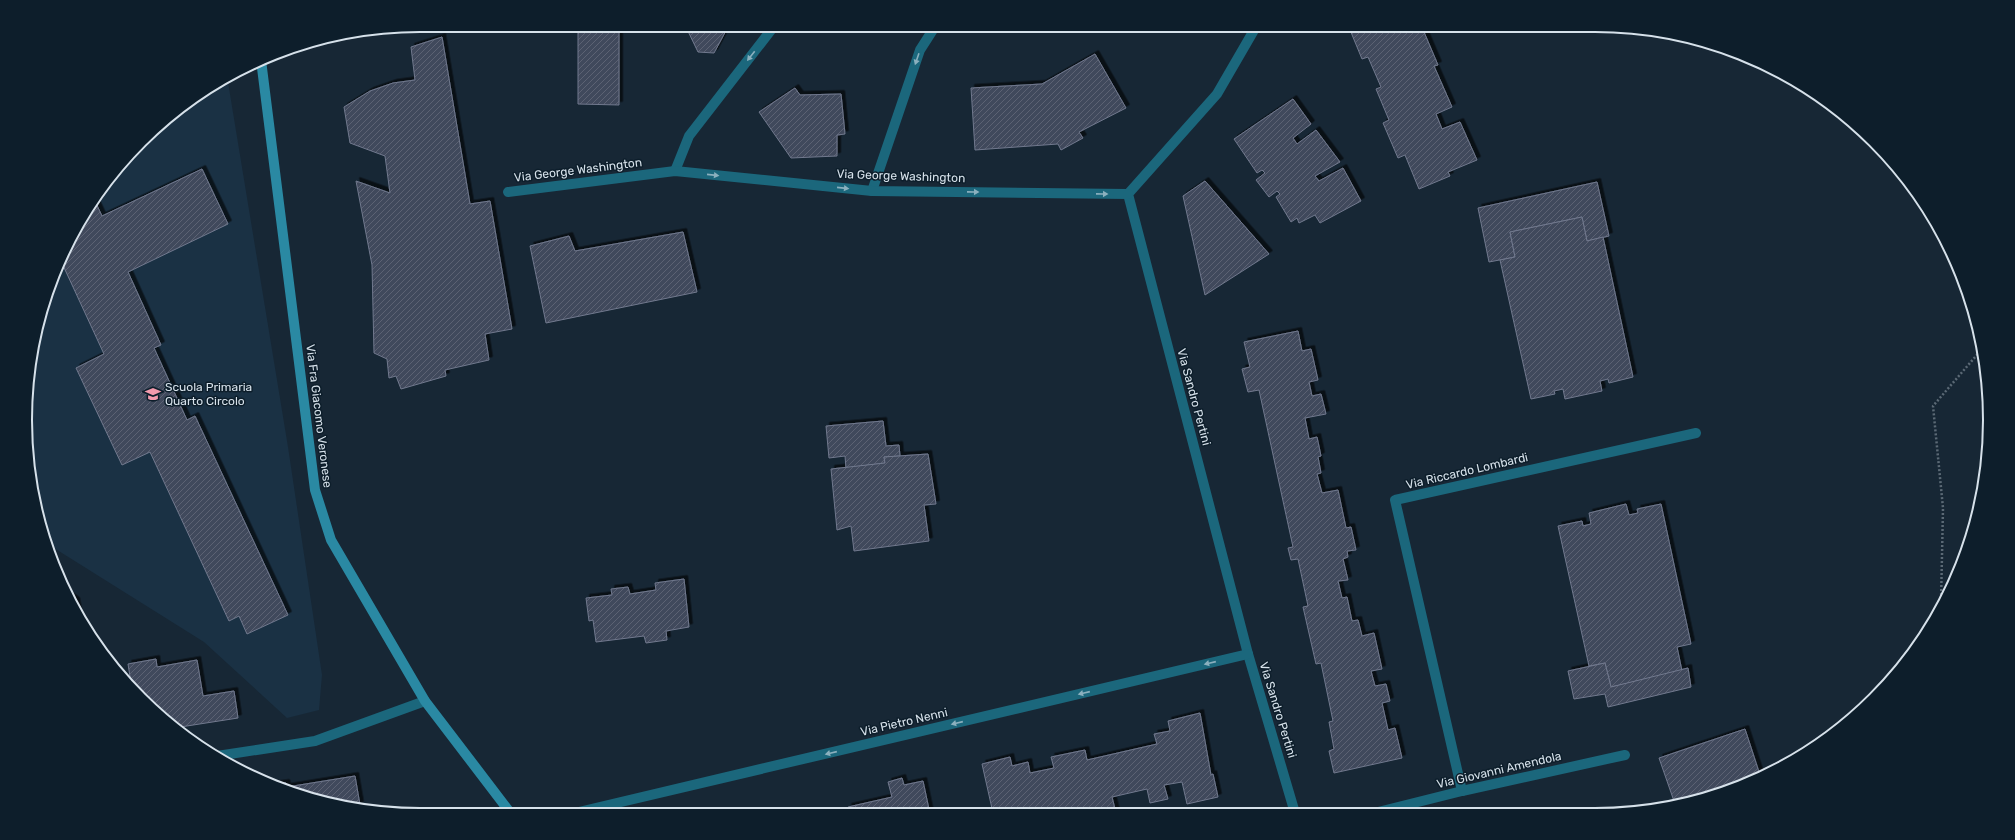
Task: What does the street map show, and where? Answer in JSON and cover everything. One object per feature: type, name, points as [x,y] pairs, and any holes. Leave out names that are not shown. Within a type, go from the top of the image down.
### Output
[{"type":"street","points":[[674,171],[689,136],[770,32]]},
{"type":"street","points":[[872,191],[920,50],[932,32]]},
{"type":"street","points":[[1128,194],[1218,94],[1252,32]]},
{"type":"street","name":"Via Fra Giacomo Veronese","points":[[262,66],[314,490],[331,540],[425,701],[507,808]]},
{"type":"street","name":"Via George Washington","points":[[508,192],[674,171],[872,191],[1128,194]]},
{"type":"street","name":"Via Sandro Pertini","points":[[1128,194],[1248,654],[1294,808]]},
{"type":"street","name":"Via Riccardo Lombardi","points":[[1462,791],[1395,500],[1696,433]]},
{"type":"street","name":"Via Pietro Nenni","points":[[596,808],[1248,654]]},
{"type":"street","points":[[224,755],[315,741],[425,701]]},
{"type":"street","name":"Via Giovanni Amendola","points":[[1394,808],[1462,791],[1625,755]]},
{"type":"path","points":[[1941,595],[1943,508],[1933,406],[1978,354]]},
{"type":"shaded area","name":"Scuola Primaria Quarto Circolo","points":[[228,83],[288,447],[322,675],[319,710],[287,718],[204,642],[54,548],[39,496],[35,471],[32,420],[33,395],[39,344],[53,295],[72,248],[97,204],[128,164],[164,128],[204,97]]},
{"type":"building","points":[[578,32],[619,32],[619,105],[578,104]]},
{"type":"building","points":[[688,32],[725,32],[714,53],[698,52]]},
{"type":"building","points":[[1351,32],[1424,32],[1438,65],[1434,66],[1452,107],[1436,114],[1442,129],[1460,122],[1477,160],[1448,172],[1450,176],[1419,189],[1405,155],[1398,158],[1383,123],[1389,120],[1376,89],[1381,87],[1368,57],[1362,59]]},
{"type":"building","points":[[442,37],[470,204],[490,201],[512,329],[485,334],[489,360],[445,370],[446,376],[401,389],[396,376],[389,378],[387,359],[374,353],[372,265],[356,181],[390,193],[385,156],[350,143],[344,107],[370,91],[393,83],[415,80],[411,47]]},
{"type":"building","points":[[1095,54],[1126,108],[1079,132],[1083,138],[1061,150],[1058,144],[975,150],[971,88],[1042,84]]},
{"type":"building","points":[[795,88],[800,95],[841,94],[845,134],[837,135],[837,156],[791,158],[759,112]]},
{"type":"building","points":[[1293,99],[1311,124],[1293,138],[1297,144],[1316,130],[1340,162],[1315,176],[1319,181],[1343,168],[1361,201],[1320,223],[1315,215],[1299,223],[1297,218],[1291,222],[1276,197],[1280,194],[1277,191],[1269,197],[1256,180],[1265,173],[1262,170],[1257,173],[1234,139]]},
{"type":"building","points":[[202,169],[228,224],[128,272],[161,345],[154,348],[187,420],[195,416],[288,615],[247,634],[239,616],[229,621],[150,452],[122,465],[76,368],[104,354],[64,267],[72,248],[97,205],[102,216]]},
{"type":"building","points":[[1205,181],[1269,254],[1205,295],[1183,196]]},
{"type":"building","points":[[1597,182],[1609,236],[1587,241],[1582,217],[1510,232],[1515,257],[1489,262],[1478,208]]},
{"type":"building","points":[[1582,217],[1587,241],[1603,237],[1633,377],[1609,383],[1608,379],[1600,381],[1602,391],[1565,399],[1563,389],[1554,391],[1555,394],[1531,399],[1500,260],[1515,257],[1510,232]]},
{"type":"building","points":[[683,232],[697,292],[546,323],[530,246],[569,236],[575,251]]},
{"type":"building","points":[[1298,331],[1302,351],[1311,349],[1318,380],[1309,382],[1312,396],[1321,394],[1326,414],[1305,418],[1309,439],[1317,437],[1321,456],[1318,457],[1321,473],[1317,474],[1322,493],[1338,490],[1346,528],[1351,527],[1356,550],[1347,551],[1348,557],[1343,559],[1348,580],[1338,581],[1342,598],[1347,597],[1352,621],[1358,620],[1362,636],[1374,633],[1382,669],[1371,671],[1375,686],[1386,684],[1390,701],[1382,703],[1388,730],[1395,728],[1402,758],[1334,773],[1329,751],[1334,749],[1329,722],[1333,721],[1321,663],[1316,664],[1303,607],[1308,606],[1298,559],[1291,560],[1288,548],[1293,547],[1259,390],[1248,392],[1242,369],[1250,367],[1244,342]]},
{"type":"building","points":[[883,421],[886,446],[899,445],[900,456],[884,457],[885,463],[846,468],[845,456],[829,458],[826,426]]},
{"type":"building","points":[[928,454],[936,504],[924,505],[929,541],[854,551],[851,526],[837,530],[831,469],[885,463],[884,457]]},
{"type":"building","points":[[1626,504],[1629,515],[1638,513],[1637,509],[1661,504],[1691,644],[1677,647],[1682,671],[1611,687],[1605,663],[1589,666],[1558,526],[1582,521],[1583,526],[1591,524],[1589,513]]},
{"type":"building","points":[[684,579],[689,627],[666,631],[667,640],[646,643],[644,636],[596,642],[593,620],[589,621],[586,598],[612,595],[611,589],[628,587],[630,594],[656,590],[655,583]]},
{"type":"building","points":[[156,659],[157,667],[197,660],[203,696],[234,691],[238,718],[182,727],[164,712],[130,678],[128,664]]},
{"type":"building","points":[[1605,663],[1611,687],[1688,668],[1691,687],[1608,707],[1605,694],[1574,699],[1568,671]]},
{"type":"building","points":[[1200,713],[1211,775],[1213,774],[1218,797],[1187,804],[1182,782],[1164,785],[1168,799],[1150,803],[1147,789],[1112,797],[1115,808],[992,808],[982,764],[1010,757],[1012,766],[1028,762],[1030,773],[1054,768],[1051,757],[1085,750],[1087,760],[1157,744],[1154,734],[1170,731],[1168,721]]},
{"type":"building","points":[[1745,729],[1759,771],[1720,787],[1674,800],[1659,758]]},
{"type":"building","points":[[355,776],[360,804],[320,795],[293,786]]},
{"type":"building","points":[[902,778],[904,785],[923,781],[929,808],[848,808],[892,797],[888,782]]},
{"type":"place","name":"Scuola Primaria Quarto Circolo","points":[[153,394]]}]
